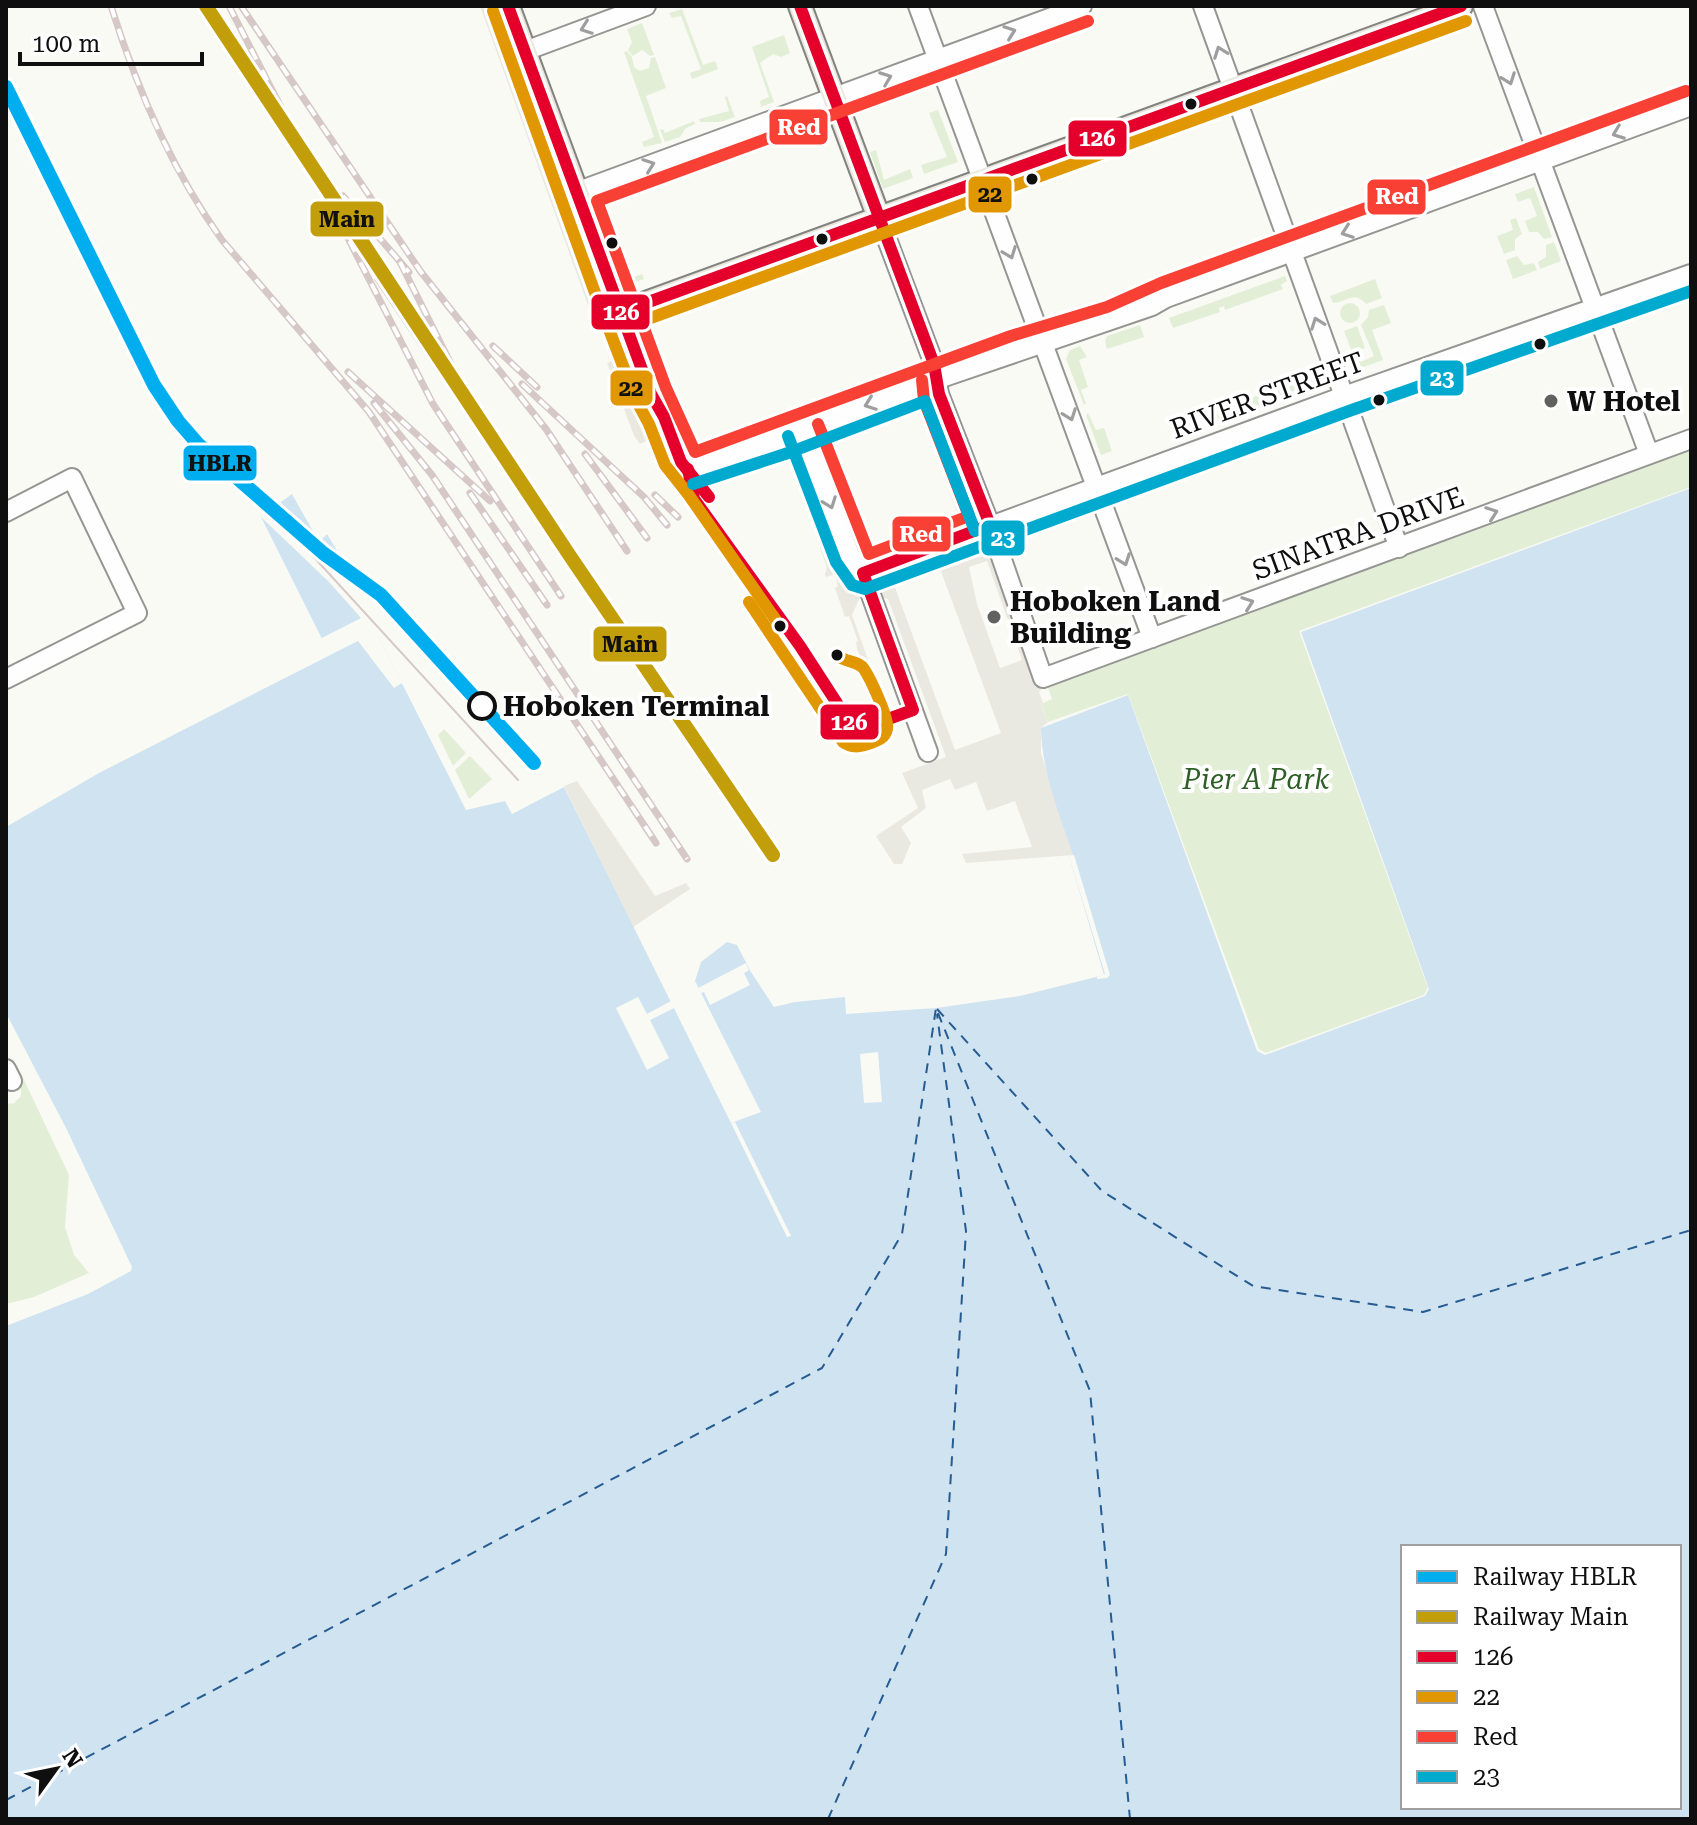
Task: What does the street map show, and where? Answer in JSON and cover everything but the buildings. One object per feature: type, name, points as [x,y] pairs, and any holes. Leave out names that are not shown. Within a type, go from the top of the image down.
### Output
[{"type":"main road","points":[[508,6],[621,312],[1461,6]]},
{"type":"main road","points":[[800,6],[879,218]]},
{"type":"street","points":[[525,51],[646,6]]},
{"type":"street","points":[[918,6],[1152,638]]},
{"type":"street","points":[[576,192],[1082,6]]},
{"type":"street","points":[[1203,6],[1399,548]]},
{"type":"street","points":[[1483,6],[1649,454]]},
{"type":"street","points":[[621,312],[651,394],[664,417],[679,458],[688,469],[938,379],[1138,312],[1166,298],[1691,106]]},
{"type":"street","points":[[879,218],[938,379],[939,394],[990,525]]},
{"type":"street","name":"RIVER STREET","points":[[863,573],[1344,396],[1691,274]]},
{"type":"street","points":[[803,430],[850,555],[863,573],[928,752]]},
{"type":"street","name":"SINATRA DRIVE","points":[[990,525],[1043,678],[1691,439]]},
{"type":"street","points":[[6,512],[72,478],[137,613],[6,679]]},
{"type":"green space","points":[[682,9],[703,65],[715,61],[718,69],[692,79],[690,73],[701,69],[681,16],[672,18],[669,13]]},
{"type":"green space","points":[[642,23],[654,55],[650,56],[642,50],[633,56],[628,50],[632,42],[627,29]]},
{"type":"green space","points":[[784,35],[790,53],[781,57],[773,54],[760,63],[774,102],[761,107],[760,101],[769,97],[752,47]]},
{"type":"green space","points":[[627,51],[634,67],[640,71],[649,68],[651,58],[655,57],[666,88],[646,96],[662,143],[644,147],[642,142],[654,137],[624,52]]},
{"type":"green space","points":[[727,96],[735,117],[720,122],[700,122],[699,119],[729,111]]},
{"type":"green space","points":[[938,110],[958,162],[924,174],[921,165],[947,157],[929,113]]},
{"type":"green space","points":[[694,121],[695,124],[685,129],[680,137],[665,142],[660,130],[663,129],[665,133]]},
{"type":"green space","points":[[876,150],[884,180],[910,169],[913,178],[883,189],[870,152]]},
{"type":"green space","points":[[1534,187],[1552,237],[1544,239],[1538,232],[1529,232],[1525,221],[1537,216],[1530,198],[1518,202],[1515,194]]},
{"type":"green space","points":[[1516,218],[1522,234],[1515,239],[1515,250],[1504,254],[1497,236],[1513,230],[1510,220]]},
{"type":"green space","points":[[618,233],[634,277],[642,274],[644,279],[632,283],[614,234]]},
{"type":"green space","points":[[1554,242],[1561,261],[1540,269],[1538,262],[1546,257],[1546,245]]},
{"type":"green space","points":[[1517,256],[1524,265],[1534,263],[1537,270],[1513,279],[1506,260]]},
{"type":"green space","points":[[1285,276],[1287,281],[1281,285],[1283,289],[1225,310],[1224,306],[1219,308],[1220,312],[1173,328],[1169,318]]},
{"type":"green space","points":[[1375,279],[1382,298],[1366,304],[1357,298],[1333,303],[1330,296]]},
{"type":"green space","points":[[1350,303],[1357,306],[1360,313],[1357,320],[1350,323],[1343,320],[1340,313],[1343,306]]},
{"type":"green space","points":[[1384,305],[1391,323],[1372,330],[1383,360],[1355,370],[1351,358],[1356,356],[1361,362],[1374,356],[1361,325],[1368,317],[1369,310]]},
{"type":"green space","points":[[1140,325],[1144,337],[1107,349],[1107,336]]},
{"type":"green space","points":[[1357,326],[1365,348],[1352,352],[1344,331]]},
{"type":"green space","points":[[1080,346],[1087,357],[1079,360],[1088,387],[1081,390],[1084,405],[1066,359],[1070,350]]},
{"type":"green space","points":[[1321,373],[1323,382],[1212,423],[1207,423],[1203,415]]},
{"type":"green space","points":[[1088,413],[1096,430],[1104,428],[1112,451],[1101,455],[1086,415]]},
{"type":"green space","name":"Pier A Park","points":[[1691,450],[1691,487],[1299,631],[1428,988],[1424,995],[1266,1053],[1259,1049],[1128,694],[1048,722],[1041,704],[1052,699],[1046,682],[1424,544],[1426,547],[1625,474],[1627,470],[1671,453],[1675,456]]},
{"type":"green space","points":[[444,729],[466,753],[453,766],[438,735]]},
{"type":"green space","points":[[470,756],[492,779],[469,799],[455,770]]},
{"type":"green space","points":[[17,1065],[69,1175],[65,1227],[74,1255],[89,1273],[34,1297],[6,1304],[6,1104],[14,1103],[21,1096],[21,1086],[12,1067]]},
{"type":"shaded area","points":[[480,6],[489,6],[596,302],[618,333],[660,435],[640,444],[634,436],[607,363],[623,356],[607,325],[604,322],[597,325],[592,316]]},
{"type":"shaded area","points":[[926,392],[933,397],[933,411],[967,506],[974,511],[976,520],[968,526],[956,525],[863,557],[851,534],[818,444],[819,437],[828,430]],"holes":[[[921,409],[932,429],[928,431],[958,515],[865,549],[827,444]]]},
{"type":"shaded area","points":[[793,449],[801,455],[800,461],[826,533],[861,595],[852,615],[880,693],[883,693],[889,707],[885,709],[882,709],[857,649],[858,641],[849,616],[845,617],[835,588],[838,586],[835,574],[826,577],[822,544],[815,532],[816,527],[792,462],[783,454]]},
{"type":"shaded area","points":[[754,464],[760,468],[709,486],[707,478]]},
{"type":"shaded area","points":[[983,538],[992,552],[989,556],[1034,680],[1041,690],[1041,705],[1048,722],[1041,728],[1041,753],[1074,855],[966,863],[962,854],[1032,847],[1015,801],[987,811],[976,782],[955,790],[950,779],[922,790],[926,808],[901,827],[911,843],[902,864],[894,864],[876,836],[918,808],[902,773],[946,757],[888,599],[883,598],[879,579],[895,569],[899,572],[968,546],[972,541]],"holes":[[[987,561],[1022,660],[1000,668],[977,604],[969,567]],[[939,566],[1001,733],[955,750],[893,582]]]},
{"type":"shaded area","points":[[577,781],[655,896],[686,883],[690,889],[633,927],[564,786]]},
{"type":"water","points":[[1691,488],[1691,1819],[6,1819],[6,1326],[88,1294],[131,1271],[132,1267],[66,1128],[6,1013],[6,827],[99,773],[330,655],[261,517],[292,494],[315,535],[321,540],[327,534],[339,554],[329,582],[379,638],[466,810],[505,801],[512,814],[564,787],[731,1123],[761,1112],[695,981],[701,962],[727,942],[737,945],[774,1007],[845,997],[846,1014],[936,1008],[1020,996],[1104,975],[1069,856],[1073,855],[1048,777],[1041,728],[1128,695],[1257,1051],[1265,1055],[1425,996],[1429,989],[1301,632]]},
{"type":"pier","points":[[274,502],[337,557],[329,582],[261,517]]},
{"type":"pier","points":[[363,617],[379,638],[402,683],[394,688],[358,641],[284,678],[282,674],[325,653],[318,640]]},
{"type":"pier","points":[[1074,855],[1110,975],[1107,978],[1097,979],[1105,974],[1069,856]]},
{"type":"pier","points":[[746,963],[749,970],[744,973],[750,985],[710,1005],[704,992],[701,993],[698,988]]},
{"type":"pier","points":[[638,997],[647,1014],[671,1001],[674,1008],[650,1020],[669,1058],[647,1070],[616,1008]]},
{"type":"pier","points":[[878,1052],[882,1102],[864,1103],[860,1054]]},
{"type":"pier","points":[[735,1122],[791,1236],[787,1237],[731,1123]]},
{"type":"ferry route","points":[[6,1800],[822,1368],[902,1234],[936,1008]]},
{"type":"ferry route","points":[[937,1009],[1102,1191],[1253,1286],[1423,1312],[1691,1230]]},
{"type":"ferry route","points":[[938,1013],[1090,1391],[1130,1819]]},
{"type":"ferry route","points":[[828,1819],[946,1554],[966,1231],[937,1014]]},
{"type":"tram line","points":[[267,506],[518,780]]},
{"type":"railway","points":[[111,6],[157,128],[204,213],[222,240],[369,412],[656,843]]},
{"type":"railway","points":[[229,6],[433,404],[561,596]]},
{"type":"railway","points":[[241,6],[421,272],[546,429],[627,551]]},
{"type":"railway","points":[[343,196],[409,272]]},
{"type":"railway","points":[[400,262],[468,398]]},
{"type":"railway","points":[[378,279],[582,582]]},
{"type":"railway","points":[[493,346],[537,387]]},
{"type":"railway","points":[[348,372],[490,501]]},
{"type":"railway","points":[[522,384],[644,497],[667,525]]},
{"type":"railway","points":[[374,403],[432,475],[687,859]]},
{"type":"railway","points":[[585,454],[647,538]]},
{"type":"railway","points":[[470,493],[547,605]]},
{"type":"railway","points":[[655,495],[678,517]]},
{"type":"rail line","name":"Main","points":[[206,6],[570,556],[773,855]]},
{"type":"rail line","name":"HBLR","points":[[6,87],[154,385],[178,421],[198,444],[323,553],[381,595],[534,763]]},
{"type":"transit line","name":"126","points":[[508,6],[651,394],[664,417],[681,462],[709,497]]},
{"type":"transit line","name":"126","points":[[688,469],[694,499],[800,646],[855,731],[913,710],[863,573],[990,525],[939,394],[934,364],[800,6]]},
{"type":"transit line","name":"126","points":[[621,312],[1461,6]]},
{"type":"transit line","name":"22","points":[[493,11],[594,290],[636,400],[665,465],[780,626]]},
{"type":"transit line","name":"Red","points":[[1088,21],[597,201],[666,388],[695,452],[1011,336],[1107,307],[1161,283],[1686,91]]},
{"type":"transit line","name":"22","points":[[626,327],[1466,21]]},
{"type":"transit line","name":"23","points":[[788,436],[836,562],[852,585],[865,589],[1349,411],[1691,291]]},
{"type":"transit line","name":"Red","points":[[818,424],[869,554],[969,516],[924,400],[922,380]]},
{"type":"transit line","name":"23","points":[[693,484],[788,453],[925,401],[975,531]]},
{"type":"transit line","name":"22","points":[[749,602],[843,742],[858,746],[877,741],[884,735],[887,724],[875,690],[861,666],[837,655]]},
{"type":"place","name":"W Hotel","points":[[1551,401]]},
{"type":"place","name":"Hoboken Land Building","points":[[994,617]]},
{"type":"place","name":"Hoboken Terminal","points":[[482,706]]}]
